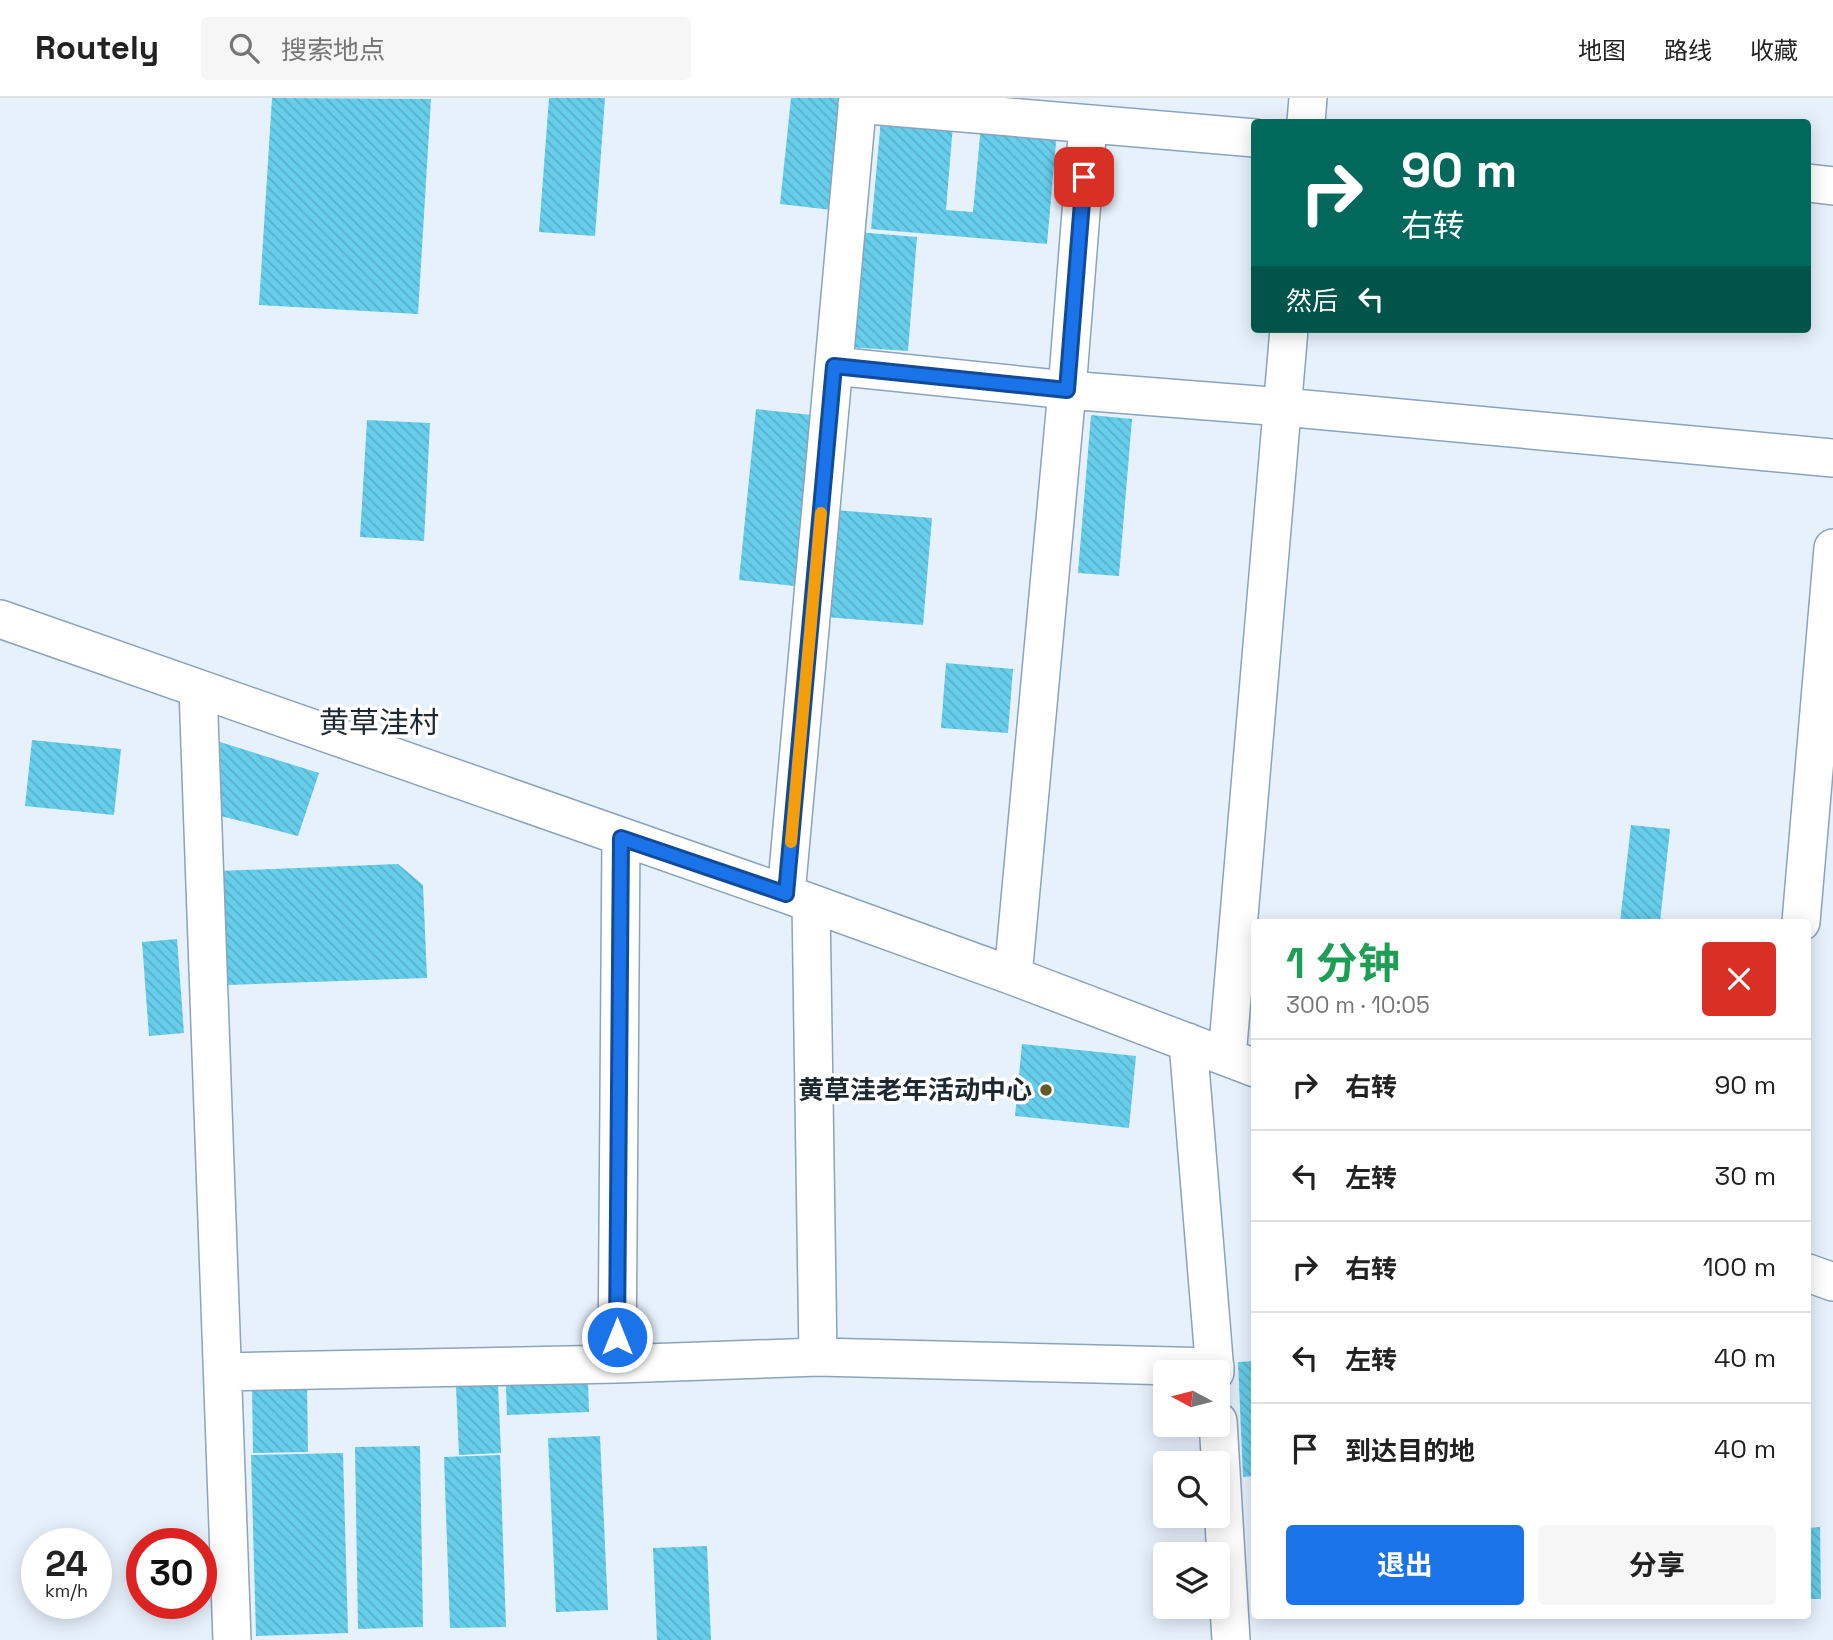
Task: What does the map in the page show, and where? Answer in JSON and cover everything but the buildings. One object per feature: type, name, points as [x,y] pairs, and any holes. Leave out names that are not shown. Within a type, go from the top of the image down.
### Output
[{"type":"street","points":[[1306,119],[1308,98]]},
{"type":"street","points":[[818,1357],[799,899],[834,366],[857,101],[1251,138]]},
{"type":"street","points":[[1013,976],[1067,390],[1088,124]]},
{"type":"street","points":[[1811,183],[1833,186]]},
{"type":"street","points":[[0,619],[799,899],[1013,976],[1241,1063],[1289,333]]},
{"type":"street","points":[[834,366],[1067,390],[1283,407],[1833,458]]},
{"type":"street","points":[[1801,919],[1833,548]]},
{"type":"street","points":[[198,689],[232,1640]]},
{"type":"street","points":[[617,1364],[621,838]]},
{"type":"street","points":[[1188,1042],[1214,1360]]},
{"type":"street","points":[[1811,1274],[1833,1282]]},
{"type":"street","points":[[223,1372],[818,1357],[1153,1368]]},
{"type":"street","points":[[1219,1437],[1231,1640]]},
{"type":"slow traffic","points":[[791,842],[821,513]]},
{"type":"place","name":"黄草洼老年活动中心","points":[[1046,1090]]},
{"type":"district","name":"黄草洼村","points":[[379,722]]},
{"type":"route","points":[[617,1337],[621,838],[786,894],[834,366],[1067,390],[1084,177]]}]
